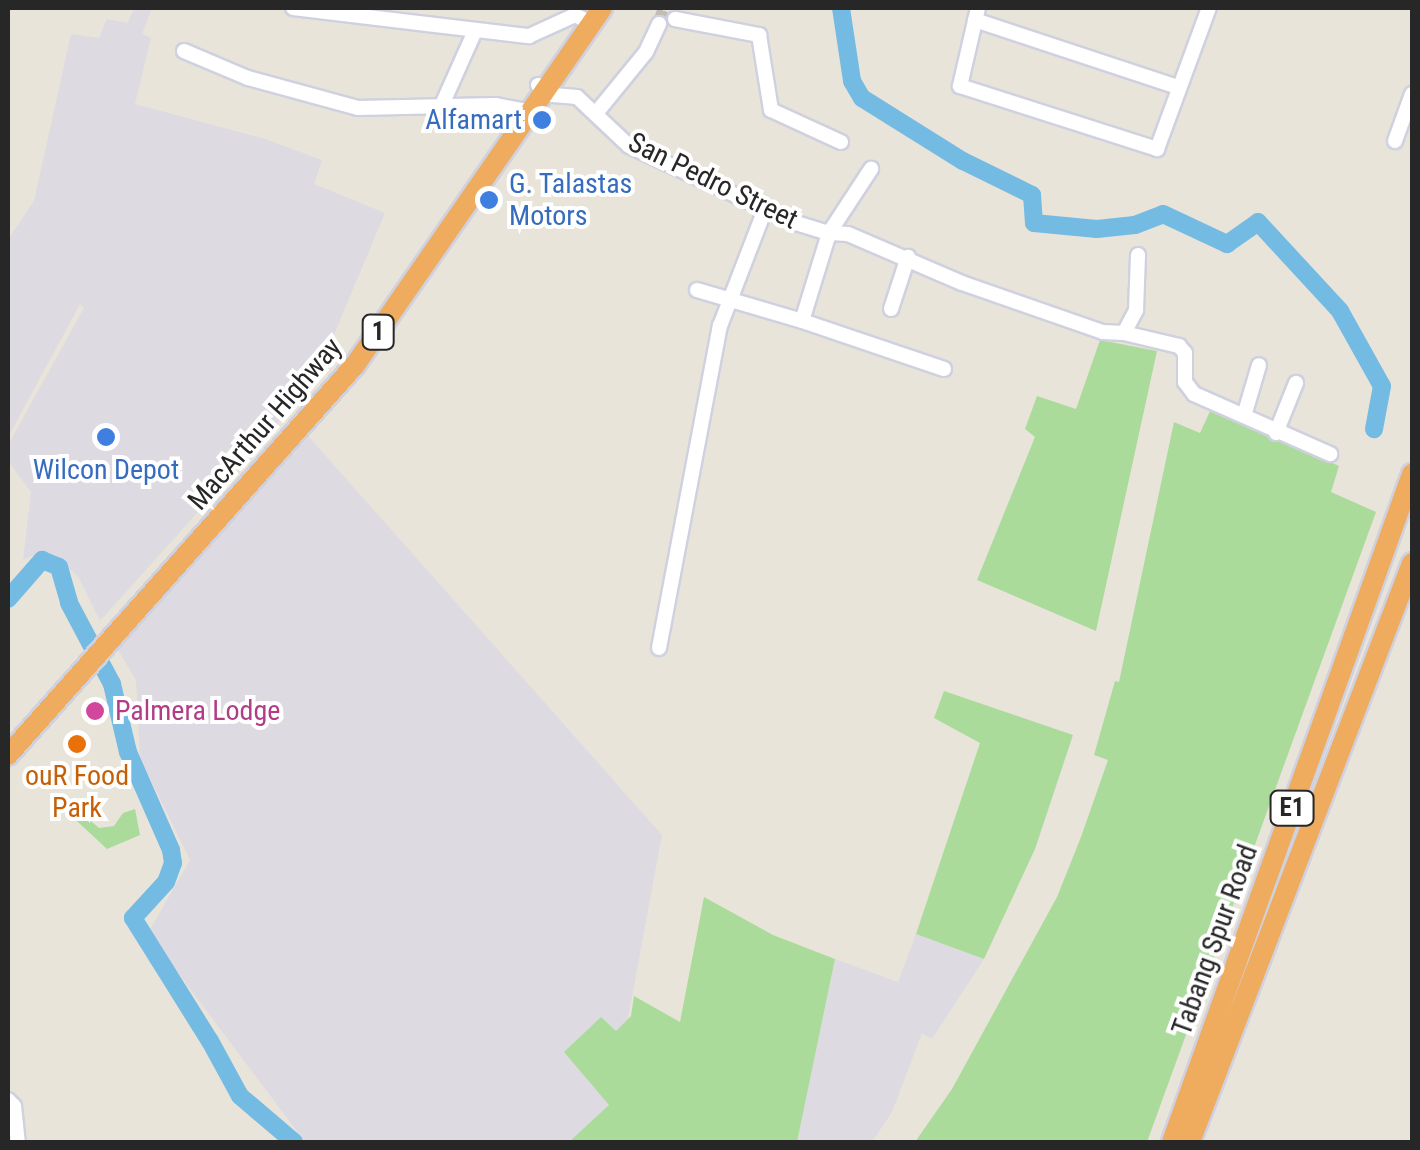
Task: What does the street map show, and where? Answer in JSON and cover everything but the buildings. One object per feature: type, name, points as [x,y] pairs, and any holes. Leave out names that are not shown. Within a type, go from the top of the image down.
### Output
[{"type":"highway","name":"MacArthur Highway","points":[[8,734],[115,625],[355,365],[592,14]]},
{"type":"highway","name":"Tabang Spur Road","points":[[1172,1142],[1412,474]]},
{"type":"highway","name":"Tabang Spur Road","points":[[1190,1142],[1412,563]]},
{"type":"highway","name":"MacArthur Highway","points":[[8,755],[89,652]]},
{"type":"street","points":[[293,8],[529,36],[575,16],[592,14]]},
{"type":"street","points":[[1178,87],[976,14],[960,86],[1158,149],[1210,8]]},
{"type":"street","points":[[674,19],[759,35],[771,110],[841,142]]},
{"type":"street","points":[[596,112],[646,52],[659,24]]},
{"type":"street","points":[[440,107],[475,31]]},
{"type":"street","points":[[184,50],[248,78],[358,108],[526,110]]},
{"type":"street","name":"San Pedro Street","points":[[542,88],[577,97],[629,146],[829,233],[871,169]]},
{"type":"street","points":[[1395,141],[1412,94]]},
{"type":"street","points":[[659,648],[709,370],[730,298],[766,208]]},
{"type":"street","points":[[802,321],[829,233],[848,234],[908,256],[962,283],[1103,332],[1179,346],[1185,353],[1189,388],[1276,433],[1330,454]]},
{"type":"street","points":[[1124,333],[1140,296],[1138,255]]},
{"type":"street","points":[[891,309],[908,256]]},
{"type":"street","points":[[697,290],[944,369]]},
{"type":"street","points":[[1244,416],[1260,365]]},
{"type":"street","points":[[1276,433],[1296,383]]},
{"type":"street","points":[[8,1100],[14,1106],[18,1142]]},
{"type":"shaded area","points":[[135,8],[152,8],[142,34],[151,38],[135,104],[262,138],[322,160],[314,184],[385,213],[322,363],[327,368],[100,621],[79,578],[55,555],[41,552],[23,560],[31,492],[8,461],[8,445],[84,308],[80,304],[8,437],[8,240],[34,201],[71,34],[99,38],[107,19],[127,23]]},
{"type":"shaded area","points":[[309,437],[662,835],[605,1142],[305,1142],[148,933],[190,860],[140,758],[136,680],[115,645]]},
{"type":"shaded area","points":[[916,934],[984,959],[932,1039],[922,1033],[892,1112],[872,1142],[797,1142],[835,959],[898,982]]},
{"type":"green space","points":[[1100,340],[1157,351],[1096,631],[977,580],[1035,437],[1025,429],[1037,396],[1076,409]]},
{"type":"green space","points":[[1211,409],[1339,466],[1331,492],[1376,512],[1147,1142],[915,1142],[952,1089],[1057,897],[1108,760],[1094,755],[1115,681],[1119,682],[1174,422],[1200,433]]},
{"type":"green space","points":[[944,691],[1073,735],[1035,849],[984,959],[916,934],[980,743],[934,718]]},
{"type":"green space","points":[[83,804],[87,818],[99,828],[114,826],[123,813],[135,809],[140,835],[107,849],[66,811]]},
{"type":"green space","points":[[704,897],[773,935],[835,959],[797,1142],[569,1142],[609,1105],[564,1052],[601,1017],[616,1031],[631,1016],[634,996],[680,1022]]},
{"type":"waterway","points":[[841,8],[852,81],[862,98],[963,161],[1032,195],[1034,223],[1097,229],[1135,225],[1163,214],[1227,244],[1258,222],[1340,311],[1382,386],[1374,429]]},
{"type":"waterway","points":[[8,599],[42,560],[59,567],[69,603],[112,684],[128,752],[171,850],[173,863],[166,882],[133,918],[240,1096],[294,1142]]},
{"type":"tunnel","points":[[659,24],[665,8]]},
{"type":"place","name":"Alfamart","points":[[542,120]]},
{"type":"place","name":"G. Talastas Motors","points":[[489,200]]},
{"type":"place","name":"Wilcon Depot","points":[[106,437]]},
{"type":"place","name":"Palmera Lodge","points":[[95,711]]},
{"type":"place","name":"ouR Food Park","points":[[77,744]]}]
